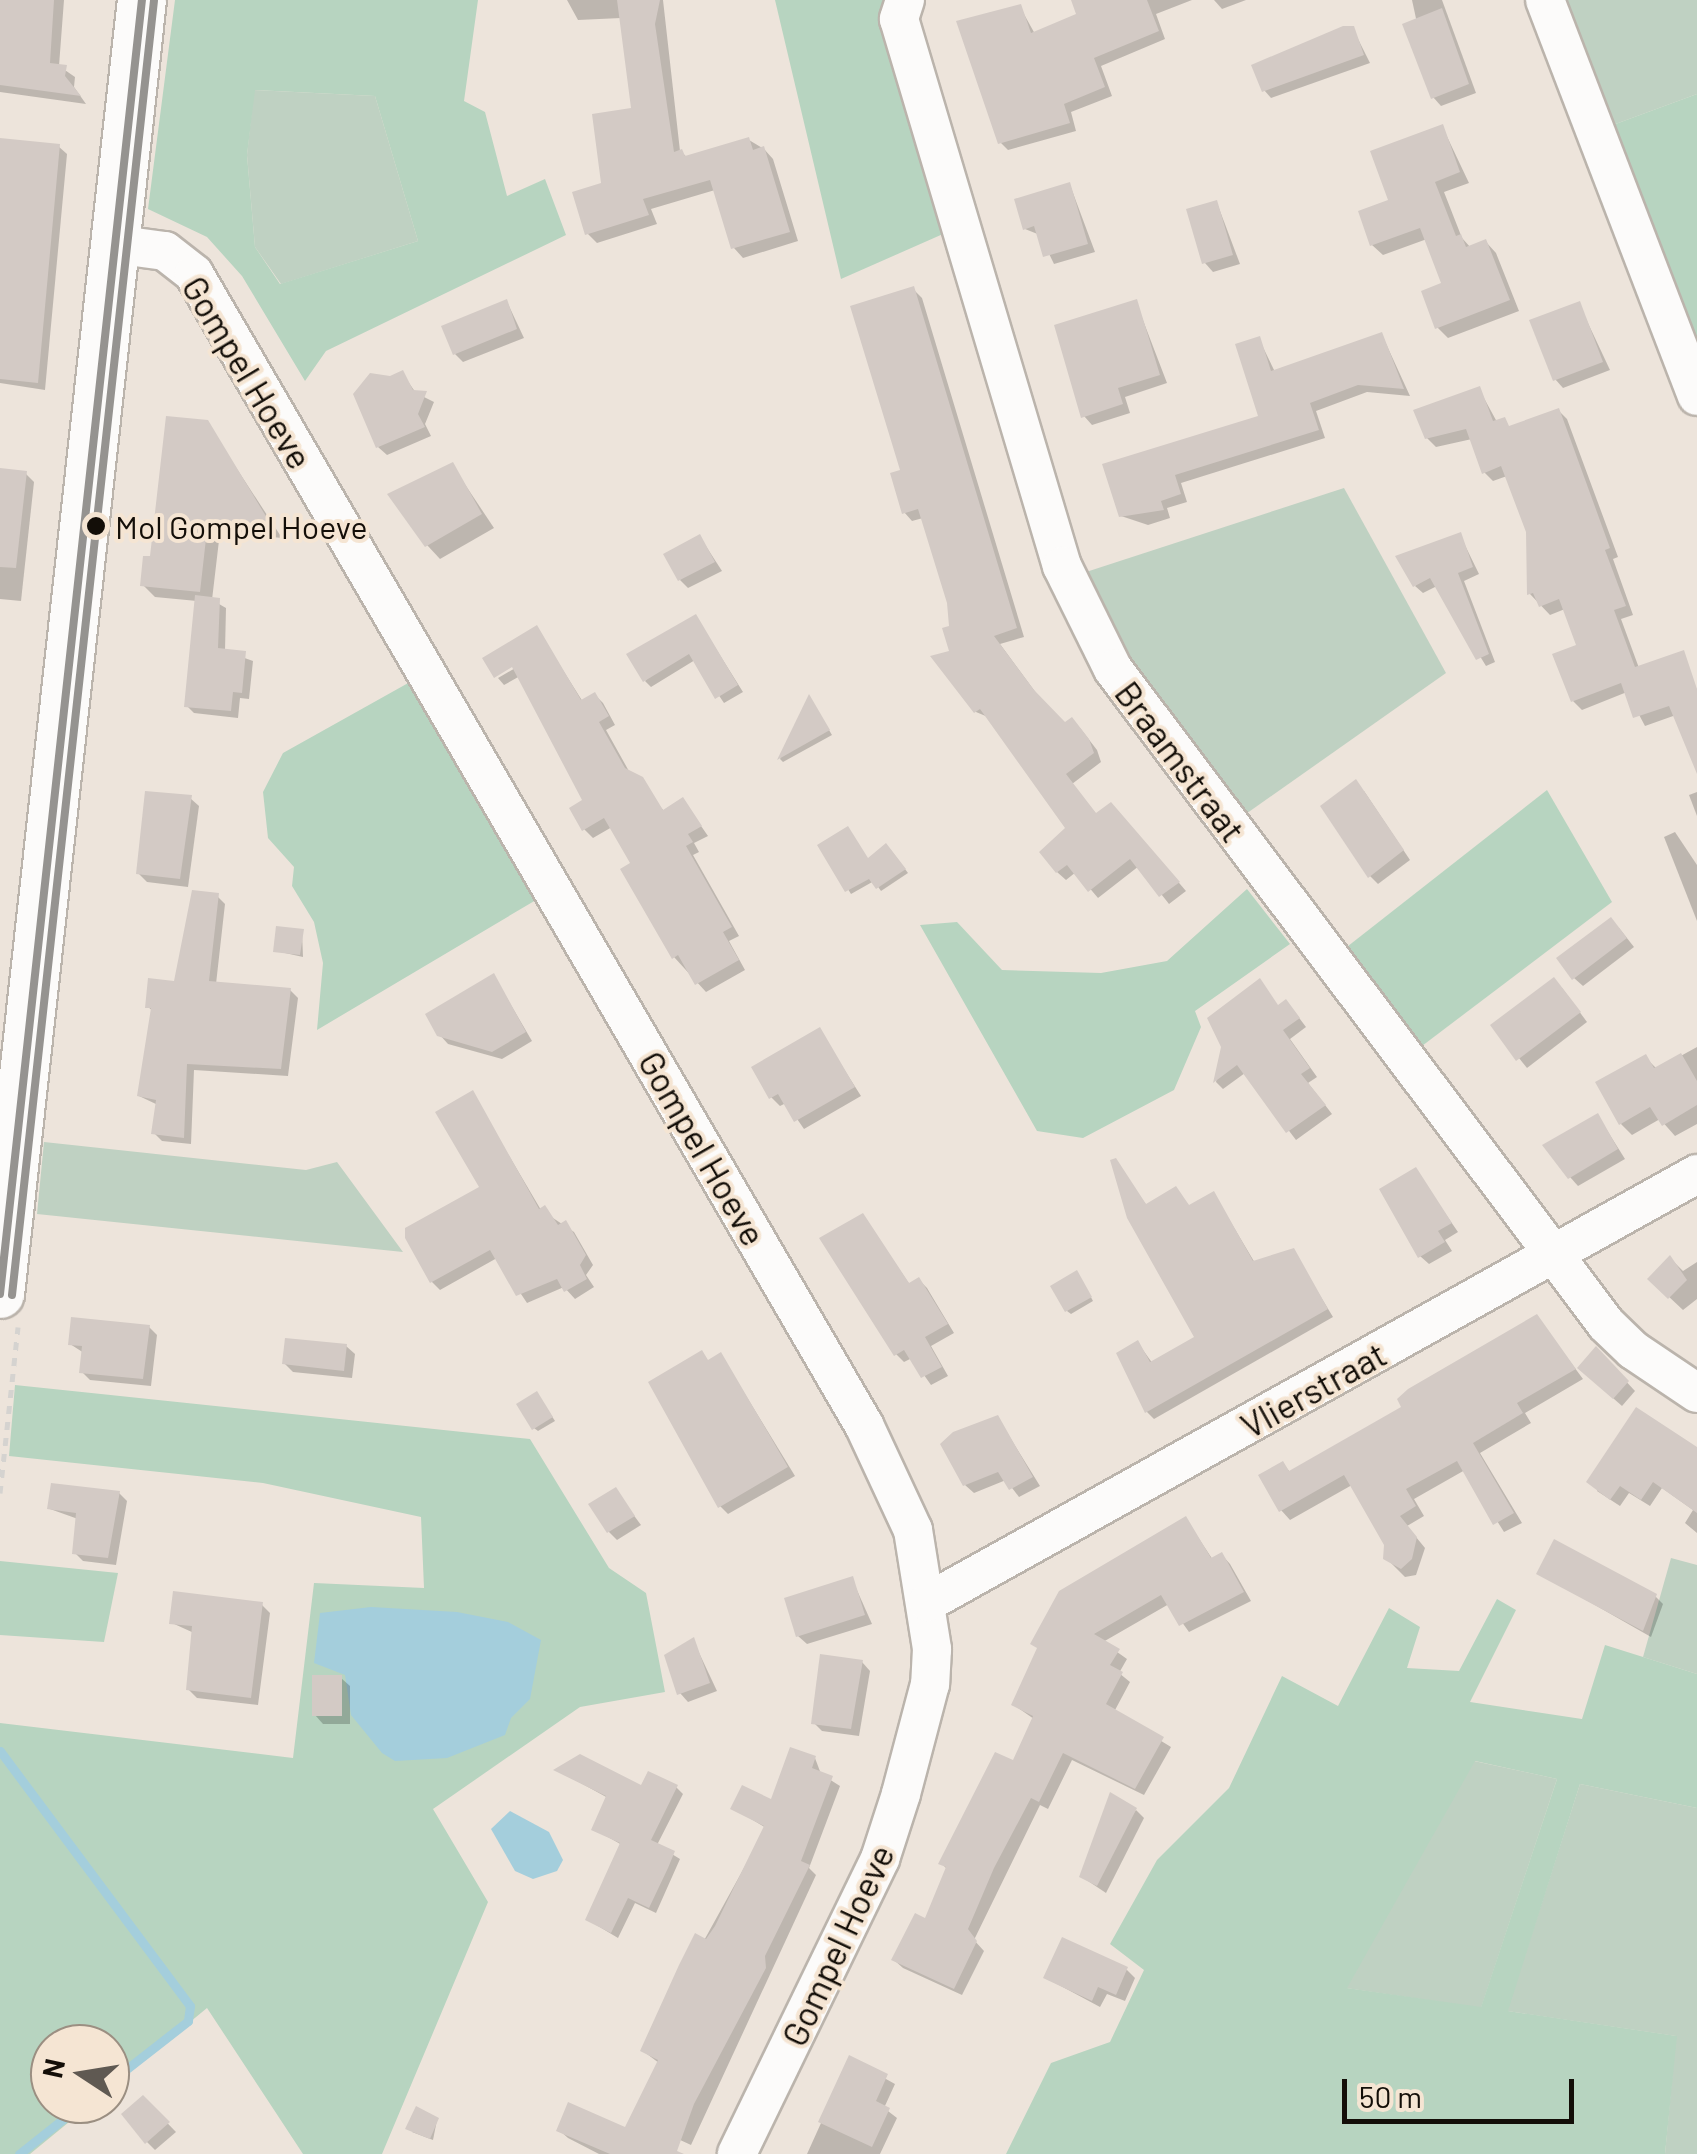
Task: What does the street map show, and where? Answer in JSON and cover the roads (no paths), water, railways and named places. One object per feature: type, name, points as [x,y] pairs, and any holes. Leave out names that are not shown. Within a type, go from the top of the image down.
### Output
[{"type":"street","points":[[0,1294],[112,244],[142,0]]},
{"type":"street","name":"Braamstraat","points":[[905,0],[899,19],[1062,566],[1113,669],[1554,1256],[1632,1350],[1697,1393]]},
{"type":"street","points":[[1545,0],[1697,396]]},
{"type":"street","name":"Gompel Hoeve","points":[[112,244],[164,252],[194,274],[864,1425],[913,1530],[928,1602],[930,1684],[880,1859],[737,2154]]},
{"type":"street","name":"Vlierstraat","points":[[928,1602],[1697,1174]]},
{"type":"water","points":[[371,1607],[457,1612],[508,1622],[541,1640],[530,1699],[511,1718],[505,1735],[447,1758],[395,1761],[382,1753],[351,1715],[345,1675],[314,1663],[320,1613]]},
{"type":"water","points":[[510,1811],[549,1832],[563,1860],[557,1871],[533,1879],[515,1871],[491,1829]]},
{"type":"waterway","points":[[0,1751],[190,2006],[188,2021],[130,2066]]},
{"type":"waterway","points":[[19,2154],[57,2124]]},
{"type":"place","name":"Mol Gompel Hoeve","points":[[96,526]]}]
